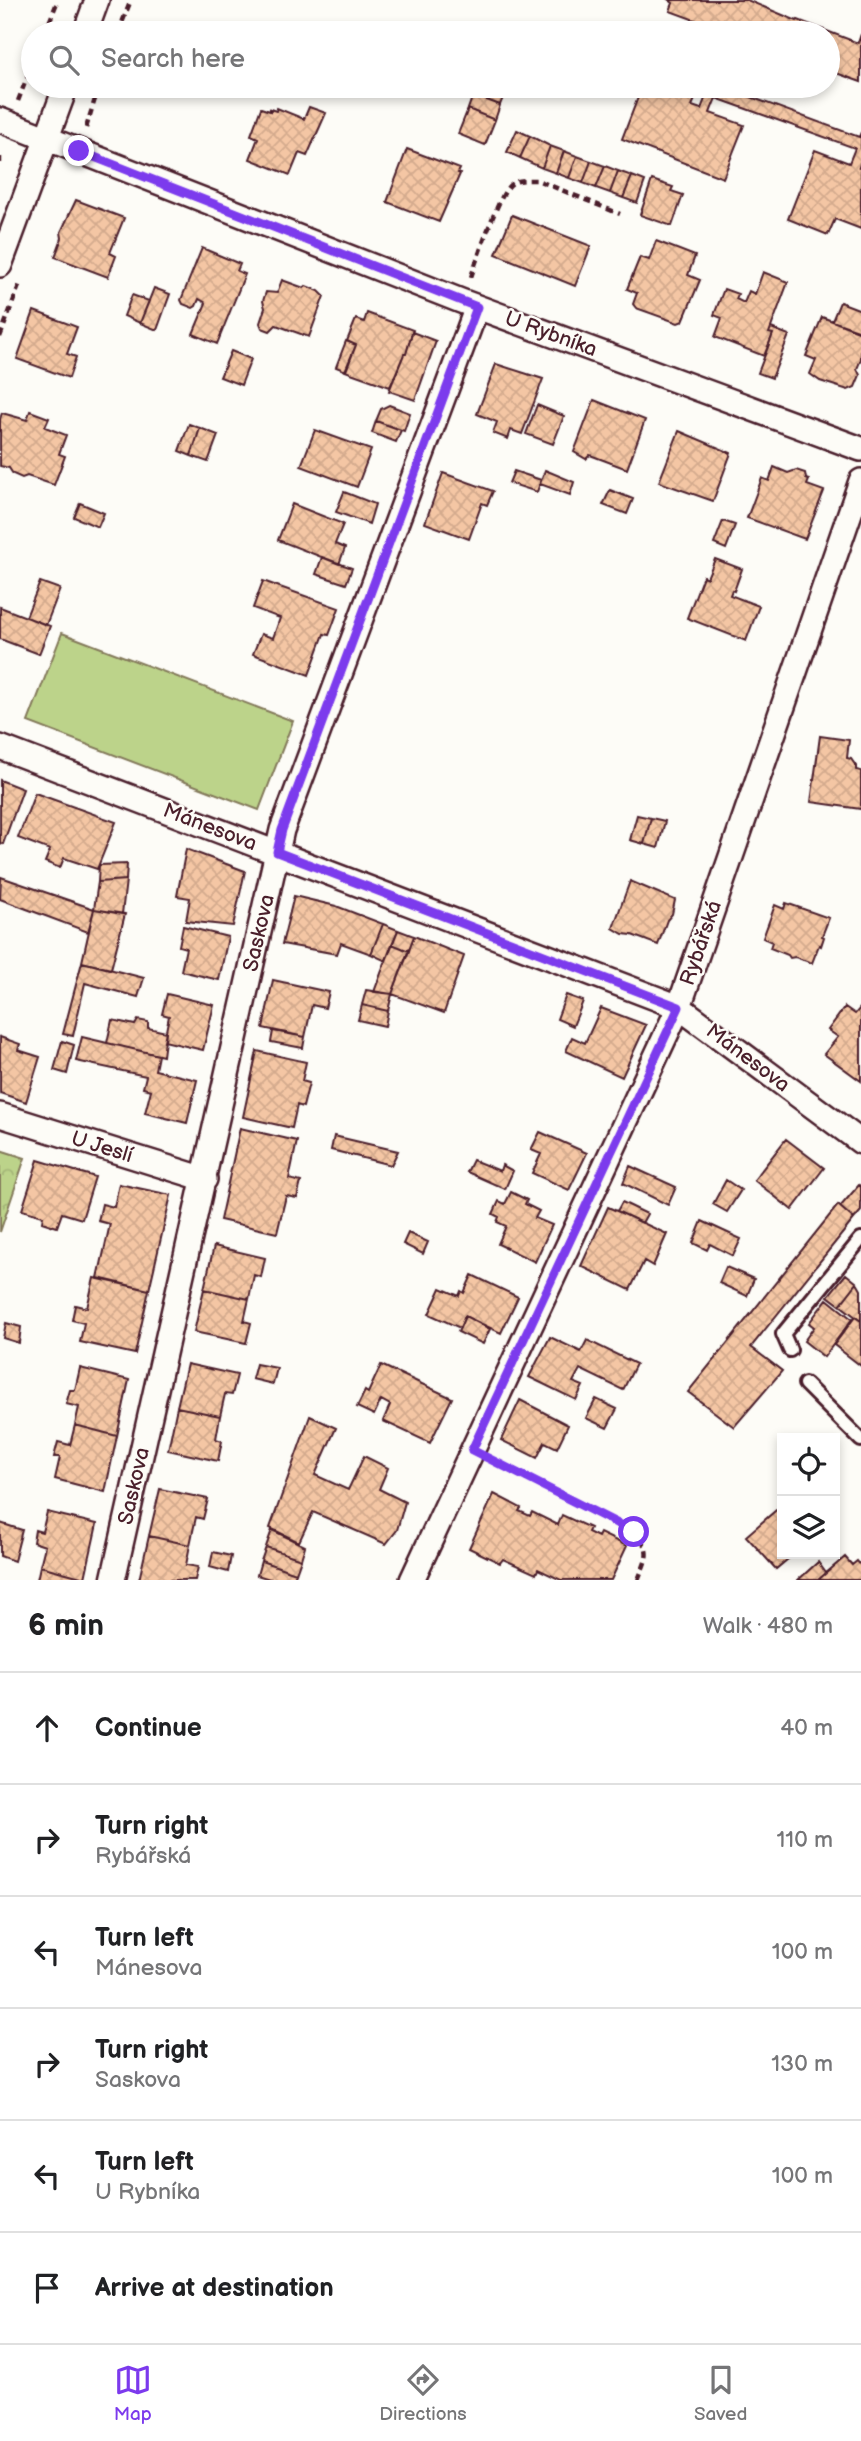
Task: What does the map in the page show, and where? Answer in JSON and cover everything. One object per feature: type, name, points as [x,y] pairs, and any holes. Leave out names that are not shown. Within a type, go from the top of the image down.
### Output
[{"type":"street","points":[[89,21],[97,0]]},
{"type":"street","points":[[0,265],[62,98]]},
{"type":"street","name":"U Rybníka","points":[[0,120],[469,304],[861,449]]},
{"type":"street","name":"Saskova","points":[[113,1580],[282,830],[469,304]]},
{"type":"street","name":"Rybářská","points":[[412,1580],[679,1007],[861,481]]},
{"type":"street","name":"Mánesova","points":[[0,747],[679,1007],[861,1142]]},
{"type":"street","name":"U Jeslí","points":[[0,1115],[205,1179]]},
{"type":"lane","points":[[790,1350],[783,1334],[861,1239]]},
{"type":"lane","points":[[805,1384],[861,1440]]},
{"type":"path","points":[[50,21],[58,0]]},
{"type":"path","points":[[123,21],[131,0]]},
{"type":"path","points":[[79,151],[95,98]]},
{"type":"path","points":[[0,157],[0,163]]},
{"type":"path","points":[[469,304],[502,195],[510,183],[537,180],[620,214]]},
{"type":"path","points":[[472,1450],[634,1532],[646,1545],[648,1555],[638,1580]]},
{"type":"green space","points":[[62,633],[293,721],[259,810],[28,722]]},
{"type":"green space","points":[[0,1150],[25,1158],[0,1232]]},
{"type":"building","points":[[669,0],[747,0],[797,21],[697,21],[670,11],[673,3]]},
{"type":"building","points":[[861,34],[861,82],[840,74],[840,36],[858,43]]},
{"type":"building","points":[[472,98],[481,98],[500,105],[495,120],[468,109]]},
{"type":"building","points":[[481,98],[503,98],[500,105]]},
{"type":"building","points":[[638,98],[694,98],[692,106],[701,109],[705,98],[716,98],[710,113],[744,125],[723,178],[622,139]]},
{"type":"building","points":[[716,98],[753,98],[859,137],[861,132],[861,229],[835,219],[828,235],[788,219],[815,150],[849,163],[855,148]]},
{"type":"building","points":[[309,107],[326,113],[307,156],[299,153],[290,175],[250,159],[258,138],[251,135],[261,108],[276,111],[277,108],[304,119]]},
{"type":"building","points":[[468,109],[495,120],[485,145],[458,134]]},
{"type":"building","points":[[517,130],[530,136],[520,158],[507,152]]},
{"type":"building","points":[[530,136],[550,146],[542,168],[520,158]]},
{"type":"building","points":[[550,146],[564,151],[556,173],[542,168]]},
{"type":"building","points":[[407,149],[460,169],[439,222],[387,202]]},
{"type":"building","points":[[564,151],[577,156],[569,178],[556,173]]},
{"type":"building","points":[[577,156],[591,161],[583,183],[569,178]]},
{"type":"building","points":[[591,161],[605,166],[596,188],[583,183]]},
{"type":"building","points":[[605,166],[618,171],[610,193],[596,188]]},
{"type":"building","points":[[618,171],[632,176],[623,198],[610,193]]},
{"type":"building","points":[[632,176],[645,181],[637,203],[623,198]]},
{"type":"building","points":[[652,180],[673,187],[671,191],[683,195],[672,226],[640,215]]},
{"type":"building","points":[[76,200],[124,218],[110,253],[116,256],[108,277],[55,257],[62,238],[61,232]]},
{"type":"building","points":[[512,215],[591,246],[575,286],[496,254]]},
{"type":"building","points":[[656,241],[695,256],[688,275],[700,280],[683,321],[678,323],[636,308],[633,304],[637,293],[627,289],[640,257],[649,260]]},
{"type":"building","points":[[202,248],[240,264],[237,271],[245,274],[217,344],[193,334],[206,303],[199,299],[193,308],[183,304],[181,300]]},
{"type":"building","points":[[763,272],[788,282],[769,333],[773,334],[764,356],[715,337],[722,318],[714,315],[724,289],[738,294],[736,299],[744,303],[749,291],[755,294]]},
{"type":"building","points":[[282,280],[304,288],[306,286],[324,296],[309,337],[276,325],[270,331],[262,328],[260,323],[266,292],[277,293]]},
{"type":"building","points":[[154,288],[170,294],[157,330],[140,323]]},
{"type":"building","points":[[132,295],[149,301],[140,323],[124,316]]},
{"type":"building","points":[[840,302],[861,310],[861,331],[832,321]]},
{"type":"building","points":[[34,311],[77,327],[67,354],[76,357],[69,378],[17,359]]},
{"type":"building","points":[[367,313],[413,330],[406,354],[390,387],[345,371],[356,345],[347,341],[356,319],[364,322]]},
{"type":"building","points":[[822,317],[861,332],[861,359],[857,369],[860,375],[855,387],[848,390],[820,381],[810,374],[816,360],[806,356]]},
{"type":"building","points":[[771,328],[789,335],[772,378],[758,373],[773,334],[769,333]]},
{"type":"building","points":[[412,332],[436,341],[415,400],[389,391],[406,354]]},
{"type":"building","points":[[346,341],[356,345],[346,371],[336,367]]},
{"type":"building","points":[[231,351],[251,359],[241,385],[220,377]]},
{"type":"building","points":[[496,364],[543,379],[522,434],[511,430],[508,439],[493,433],[497,422],[477,414]]},
{"type":"building","points":[[594,400],[645,420],[627,469],[590,455],[586,459],[574,452]]},
{"type":"building","points":[[389,405],[410,413],[404,431],[376,421],[381,409]]},
{"type":"building","points":[[537,405],[564,416],[553,444],[526,434]]},
{"type":"building","points":[[30,411],[49,418],[45,427],[66,435],[59,454],[65,456],[54,485],[27,476],[22,478],[13,474],[9,468],[0,466],[2,413],[27,420]]},
{"type":"building","points":[[376,421],[401,430],[396,442],[372,433]]},
{"type":"building","points":[[189,424],[200,428],[191,456],[179,451]]},
{"type":"building","points":[[200,428],[218,435],[208,462],[191,456]]},
{"type":"building","points":[[315,430],[371,450],[357,487],[301,466]]},
{"type":"building","points":[[679,431],[731,453],[713,501],[659,482]]},
{"type":"building","points":[[774,467],[788,473],[796,470],[805,473],[806,479],[809,480],[807,485],[824,491],[805,539],[747,518],[762,478],[769,481]]},
{"type":"building","points":[[545,470],[574,482],[570,495],[540,484]]},
{"type":"building","points":[[514,471],[541,480],[537,492],[509,483]]},
{"type":"building","points":[[443,473],[493,491],[487,505],[482,503],[469,539],[425,523]]},
{"type":"building","points":[[610,490],[633,499],[627,514],[603,505]]},
{"type":"building","points":[[344,492],[375,504],[369,524],[336,512]]},
{"type":"building","points":[[80,503],[104,513],[98,527],[74,517]]},
{"type":"building","points":[[292,504],[343,524],[335,544],[345,548],[339,564],[278,540]]},
{"type":"building","points":[[723,521],[735,525],[726,549],[714,544]]},
{"type":"building","points":[[322,557],[352,568],[346,584],[316,574]]},
{"type":"building","points":[[715,559],[742,569],[730,595],[759,606],[746,641],[687,618],[703,576],[707,578]]},
{"type":"building","points":[[263,581],[339,608],[329,635],[324,634],[309,675],[253,654],[261,634],[273,638],[280,618],[253,608]]},
{"type":"building","points":[[40,582],[60,589],[46,625],[26,617]]},
{"type":"building","points":[[0,607],[50,626],[39,654],[0,639]]},
{"type":"building","points":[[820,736],[849,740],[847,758],[851,759],[856,770],[861,771],[861,809],[811,802]]},
{"type":"building","points":[[0,780],[23,789],[3,844],[0,843]]},
{"type":"building","points":[[35,793],[116,822],[97,869],[64,858],[60,868],[45,862],[50,850],[18,838]]},
{"type":"building","points":[[637,815],[651,818],[644,844],[630,840]]},
{"type":"building","points":[[651,818],[665,821],[658,848],[644,844]]},
{"type":"building","points":[[186,849],[245,871],[233,926],[186,921],[190,898],[177,896]]},
{"type":"building","points":[[127,864],[126,880],[98,882],[99,865]]},
{"type":"building","points":[[1,877],[94,909],[88,932],[0,899]]},
{"type":"building","points":[[126,880],[122,914],[94,909],[98,882]]},
{"type":"building","points":[[630,881],[675,900],[672,914],[658,945],[613,928]]},
{"type":"building","points":[[294,896],[336,906],[383,924],[371,954],[341,943],[337,954],[282,944]]},
{"type":"building","points":[[786,903],[829,918],[821,946],[819,945],[812,963],[790,958],[770,948],[772,942],[763,938],[775,905],[784,909]]},
{"type":"building","points":[[94,909],[125,914],[111,969],[82,962]]},
{"type":"building","points":[[383,924],[398,930],[386,961],[371,954]]},
{"type":"building","points":[[183,926],[228,937],[219,980],[181,971],[186,948],[179,946]]},
{"type":"building","points":[[398,930],[414,936],[409,951],[392,944]]},
{"type":"building","points":[[414,936],[464,956],[444,1013],[392,994]]},
{"type":"building","points":[[392,944],[409,951],[392,994],[374,992]]},
{"type":"building","points":[[82,962],[144,978],[138,997],[85,983],[73,1036],[63,1034]]},
{"type":"building","points":[[273,980],[329,992],[325,1008],[312,1005],[305,1037],[263,1028]]},
{"type":"building","points":[[366,990],[392,994],[388,1011],[362,1005]]},
{"type":"building","points":[[167,994],[214,1005],[203,1050],[164,1041],[169,1016],[162,1014]]},
{"type":"building","points":[[566,995],[583,1001],[573,1026],[557,1019]]},
{"type":"building","points":[[362,1005],[388,1011],[385,1026],[358,1020]]},
{"type":"building","points":[[845,1007],[855,1014],[861,1007],[861,1081],[824,1054],[838,1037],[828,1030]]},
{"type":"building","points":[[601,1008],[646,1025],[622,1077],[566,1051],[572,1037],[585,1043]]},
{"type":"building","points":[[112,1020],[135,1025],[138,1020],[148,1022],[148,1028],[166,1032],[163,1056],[107,1043]]},
{"type":"building","points":[[273,1031],[305,1037],[303,1048],[271,1042]]},
{"type":"building","points":[[0,1037],[20,1044],[18,1050],[40,1057],[26,1102],[0,1093]]},
{"type":"building","points":[[82,1037],[158,1055],[155,1070],[197,1080],[187,1123],[145,1113],[151,1090],[143,1088],[146,1076],[76,1061]]},
{"type":"building","points":[[62,1041],[74,1045],[67,1074],[54,1070]]},
{"type":"building","points":[[257,1051],[306,1062],[302,1081],[309,1083],[303,1107],[297,1105],[292,1128],[243,1117]]},
{"type":"building","points":[[240,1128],[297,1141],[289,1179],[301,1182],[297,1198],[286,1196],[277,1233],[220,1220]]},
{"type":"building","points":[[540,1132],[587,1153],[569,1190],[532,1173],[541,1154],[531,1150]]},
{"type":"building","points":[[334,1136],[398,1151],[391,1165],[331,1150]]},
{"type":"building","points":[[786,1139],[824,1168],[792,1210],[754,1180]]},
{"type":"building","points":[[38,1160],[95,1177],[82,1219],[62,1213],[57,1227],[42,1222],[43,1216],[22,1210]]},
{"type":"building","points":[[473,1160],[500,1171],[502,1165],[513,1171],[505,1189],[467,1172]]},
{"type":"building","points":[[630,1166],[676,1187],[668,1205],[623,1183]]},
{"type":"building","points":[[726,1180],[741,1190],[727,1212],[713,1204]]},
{"type":"building","points":[[119,1184],[171,1195],[149,1290],[98,1278],[110,1224],[98,1221],[102,1204],[114,1207]]},
{"type":"building","points":[[859,1185],[861,1211],[854,1219],[840,1207]]},
{"type":"building","points":[[511,1192],[527,1200],[525,1204],[539,1211],[535,1218],[552,1225],[535,1262],[498,1244],[506,1226],[497,1222],[499,1217],[493,1214],[499,1201],[505,1204]]},
{"type":"building","points":[[622,1202],[647,1214],[642,1223],[617,1211]]},
{"type":"building","points":[[838,1205],[854,1219],[751,1347],[782,1371],[734,1427],[688,1392]]},
{"type":"building","points":[[608,1207],[667,1234],[653,1266],[644,1261],[630,1290],[581,1266]]},
{"type":"building","points":[[702,1221],[741,1239],[733,1256],[710,1244],[707,1250],[693,1243]]},
{"type":"building","points":[[408,1233],[428,1242],[423,1254],[403,1244]]},
{"type":"building","points":[[214,1246],[265,1258],[261,1277],[254,1275],[249,1299],[204,1289]]},
{"type":"building","points":[[726,1267],[754,1279],[747,1296],[719,1283]]},
{"type":"building","points":[[846,1274],[857,1283],[840,1305],[828,1296]]},
{"type":"building","points":[[472,1275],[518,1297],[501,1333],[465,1316],[460,1328],[429,1314],[441,1288],[459,1296],[461,1291],[464,1293]]},
{"type":"building","points":[[94,1278],[149,1290],[135,1354],[80,1342],[84,1323],[72,1320],[75,1305],[87,1308]]},
{"type":"building","points":[[857,1283],[861,1290],[861,1321],[840,1305]]},
{"type":"building","points":[[204,1289],[249,1299],[244,1321],[251,1323],[246,1343],[194,1332]]},
{"type":"building","points":[[827,1299],[852,1319],[824,1357],[804,1341],[814,1327],[809,1323]]},
{"type":"building","points":[[465,1316],[490,1329],[483,1344],[458,1332]]},
{"type":"building","points":[[855,1317],[861,1321],[861,1366],[834,1345]]},
{"type":"building","points":[[6,1323],[21,1327],[19,1343],[3,1338]]},
{"type":"building","points":[[550,1337],[581,1352],[587,1340],[636,1364],[623,1390],[580,1369],[573,1382],[583,1386],[576,1400],[529,1377]]},
{"type":"building","points":[[187,1364],[237,1375],[232,1395],[225,1394],[220,1416],[177,1407]]},
{"type":"building","points":[[256,1364],[277,1368],[273,1384],[252,1379]]},
{"type":"building","points":[[381,1365],[452,1398],[430,1443],[383,1421],[390,1405],[381,1400],[374,1415],[357,1407],[365,1391],[368,1393]]},
{"type":"building","points":[[80,1368],[129,1380],[117,1436],[75,1425],[79,1407],[66,1404],[70,1390],[75,1390]]},
{"type":"building","points":[[596,1399],[617,1409],[607,1428],[586,1418]]},
{"type":"building","points":[[520,1400],[568,1425],[557,1448],[545,1442],[537,1458],[501,1440]]},
{"type":"building","points":[[177,1407],[220,1416],[216,1439],[222,1441],[218,1461],[168,1450]]},
{"type":"building","points":[[310,1416],[336,1428],[315,1475],[348,1490],[364,1456],[388,1468],[379,1489],[405,1502],[397,1530],[386,1544],[313,1512],[299,1542],[270,1528]]},
{"type":"building","points":[[75,1425],[117,1436],[105,1492],[55,1479],[60,1457],[54,1457],[58,1442],[70,1445]]},
{"type":"building","points":[[160,1489],[208,1499],[203,1519],[196,1517],[190,1545],[149,1536]]},
{"type":"building","points":[[494,1494],[521,1508],[519,1511],[530,1516],[532,1512],[558,1525],[562,1515],[590,1528],[588,1532],[598,1537],[600,1533],[627,1546],[611,1580],[561,1580],[538,1569],[536,1574],[503,1559],[500,1563],[469,1548]]},
{"type":"building","points":[[777,1509],[777,1559],[788,1559],[776,1569],[746,1536]]},
{"type":"building","points":[[47,1512],[97,1524],[85,1578],[40,1566],[45,1546],[33,1542],[35,1530],[42,1532]]},
{"type":"building","points":[[0,1523],[22,1530],[14,1561],[0,1556]]},
{"type":"building","points":[[272,1530],[305,1546],[301,1559],[266,1547]]},
{"type":"building","points":[[149,1536],[190,1545],[186,1565],[198,1567],[195,1580],[139,1580]]},
{"type":"building","points":[[266,1547],[301,1559],[296,1573],[261,1561]]},
{"type":"building","points":[[213,1552],[231,1556],[228,1572],[210,1567]]},
{"type":"building","points":[[845,1557],[852,1565],[857,1561],[861,1566],[861,1580],[818,1580]]},
{"type":"building","points":[[261,1561],[296,1573],[293,1580],[273,1580],[257,1575]]},
{"type":"building","points":[[818,1562],[826,1573],[818,1580],[798,1580]]},
{"type":"building","points":[[40,1566],[85,1578],[85,1580],[37,1580]]},
{"type":"route","points":[[79,151],[477,307],[282,830],[277,852],[679,1007],[472,1450],[634,1532]]}]
